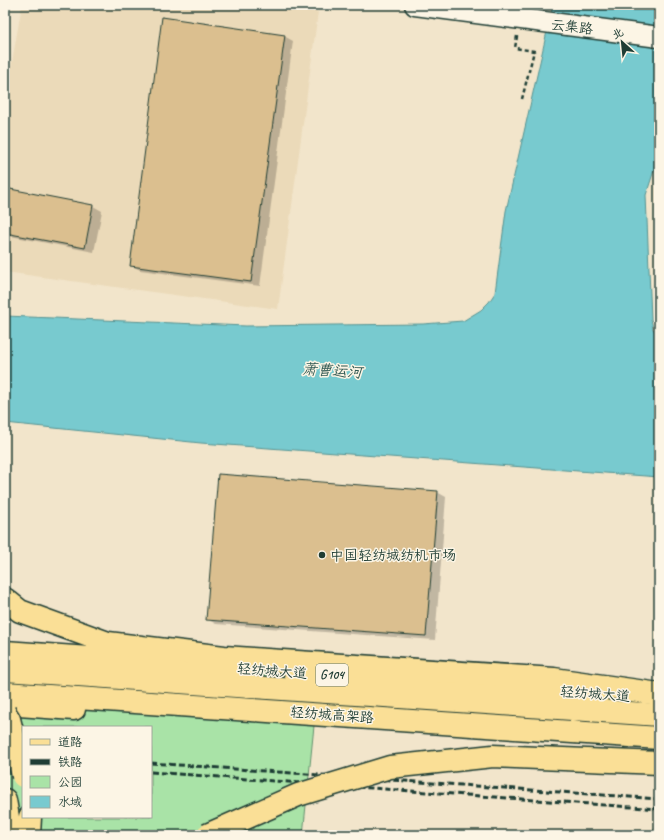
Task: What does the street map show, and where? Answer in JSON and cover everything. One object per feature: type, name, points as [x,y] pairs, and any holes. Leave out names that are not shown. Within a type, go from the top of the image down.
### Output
[{"type":"main road","points":[[5,599],[20,611],[108,643],[224,657],[554,679],[659,694]]},
{"type":"main road","name":"轻纺城大道","points":[[5,652],[659,699]]},
{"type":"main road","points":[[5,663],[123,678]]},
{"type":"main road","name":"轻纺城高架路","points":[[5,670],[659,715]]},
{"type":"main road","name":"轻纺城高架路","points":[[5,692],[659,738]]},
{"type":"main road","points":[[5,704],[659,748]]},
{"type":"main road","points":[[5,713],[9,719],[22,772]]},
{"type":"main road","points":[[244,835],[292,810],[394,775],[493,756]]},
{"type":"main road","points":[[207,835],[298,794],[390,767],[493,756],[659,763]]},
{"type":"main road","points":[[5,800],[11,835]]},
{"type":"main road","points":[[29,835],[30,818]]},
{"type":"street","name":"云集路","points":[[415,5],[519,20],[659,37]]},
{"type":"path","points":[[519,20],[515,48],[534,51],[522,99]]},
{"type":"shaded area","points":[[22,5],[261,5],[318,12],[278,309],[5,272],[5,102]]},
{"type":"green space","points":[[5,647],[319,676],[303,835],[5,835]]},
{"type":"water","name":"萧曹运河","points":[[553,5],[659,5],[659,155],[646,195],[651,319],[653,329],[659,337],[659,477],[201,443],[5,423],[5,316],[246,326],[423,324],[463,321],[481,310],[495,293],[506,211]]},
{"type":"building","points":[[162,17],[285,35],[251,282],[130,266]]},
{"type":"building","points":[[5,188],[93,205],[85,248],[5,233]]},
{"type":"building","name":"中国轻纺城纺机市场","points":[[218,474],[438,491],[426,636],[206,620]]},
{"type":"railway","points":[[5,754],[22,755]]},
{"type":"railway","points":[[5,762],[22,763]]},
{"type":"railway","points":[[152,763],[659,799]]},
{"type":"railway","points":[[152,772],[659,809]]},
{"type":"place","name":"中国轻纺城纺机市场","points":[[322,555]]}]
